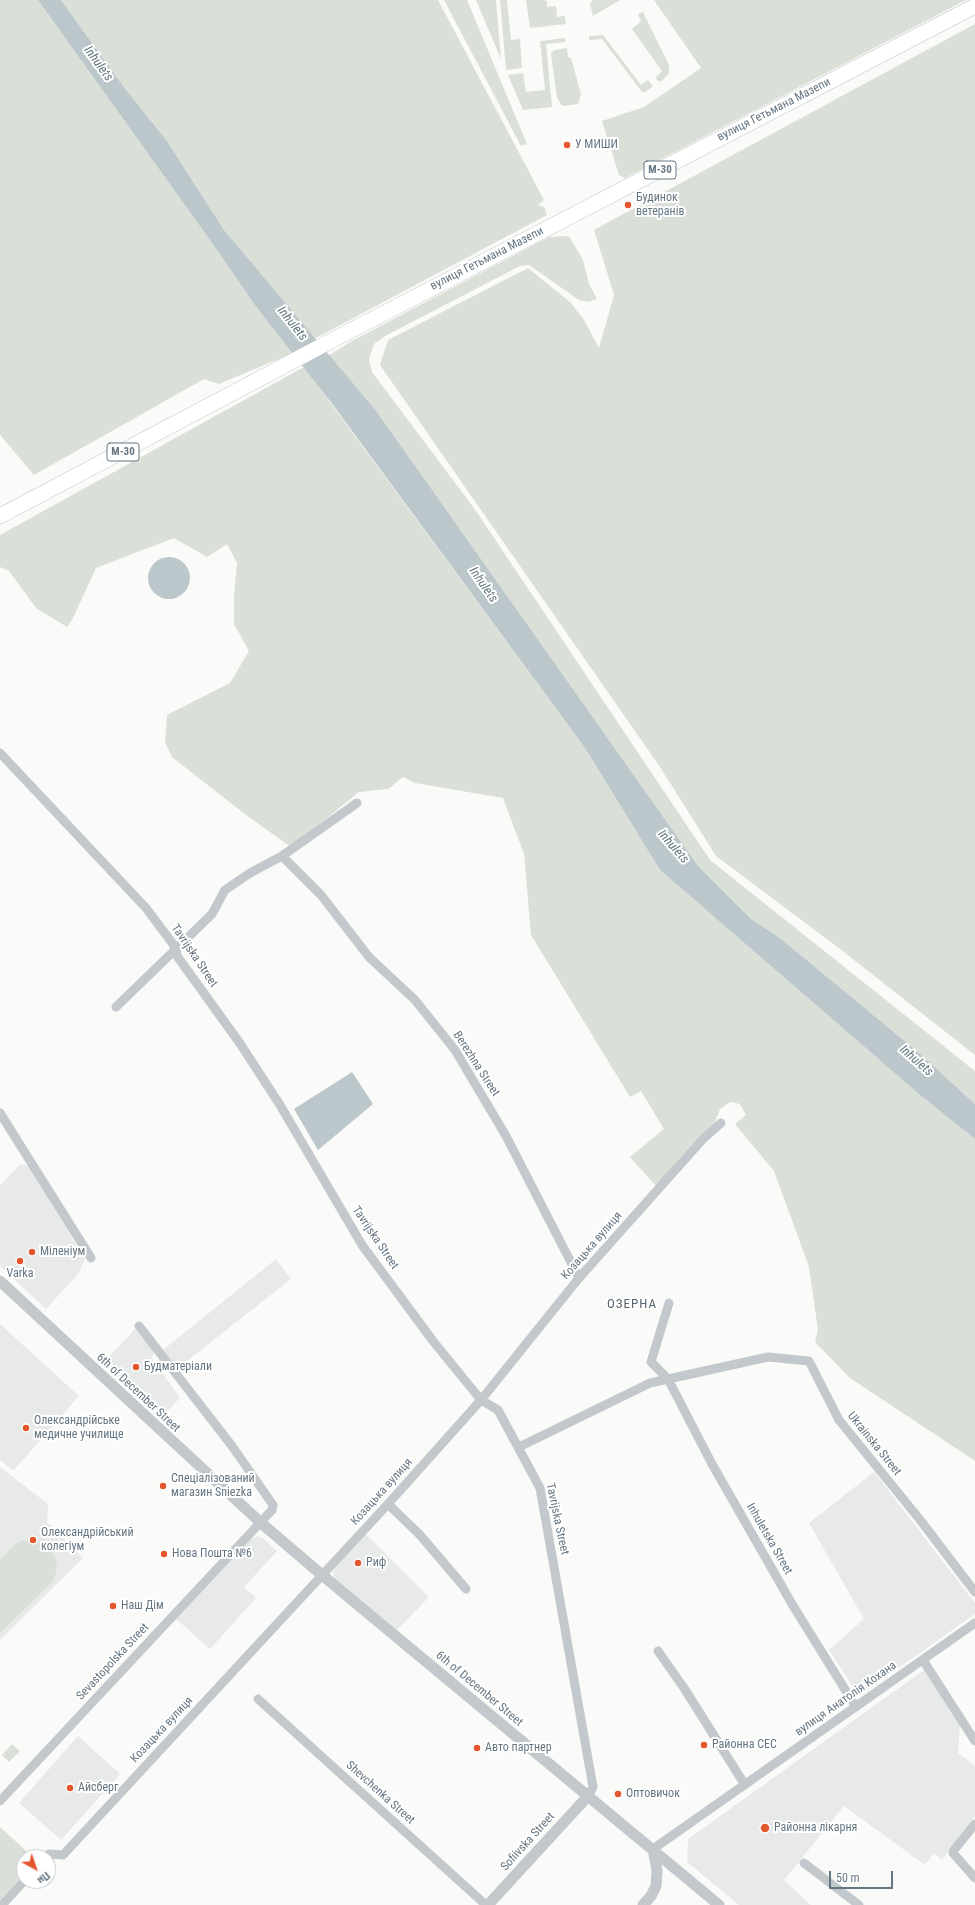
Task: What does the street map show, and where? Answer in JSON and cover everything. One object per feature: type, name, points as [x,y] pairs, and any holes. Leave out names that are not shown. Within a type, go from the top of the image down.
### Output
[{"type":"highway","name":"вулиця Гетьмана Мазепи","points":[[0,516],[346,333],[975,6]]},
{"type":"street","name":"Tavrijska Street","points":[[0,753],[146,908],[176,948],[177,956],[239,1042],[276,1099],[362,1245],[433,1341],[481,1400],[498,1410],[519,1447],[540,1488],[593,1787],[588,1796]]},
{"type":"street","points":[[116,1006],[212,914],[225,890],[250,873],[282,856],[357,803]]},
{"type":"street","name":"Berezhna Street","points":[[282,856],[321,895],[369,958],[415,1000],[456,1050],[506,1136],[579,1278]]},
{"type":"street","points":[[0,1113],[91,1258]]},
{"type":"street","name":"Козацька вулиця","points":[[56,1854],[63,1855],[388,1504],[481,1400],[579,1278],[702,1140],[721,1123]]},
{"type":"street","name":"6th of December Street","points":[[0,1281],[260,1522],[322,1576],[719,1905]]},
{"type":"street","points":[[668,1379],[651,1362],[669,1303]]},
{"type":"street","points":[[139,1326],[232,1446],[273,1504],[272,1510],[260,1522]]},
{"type":"street","name":"Ukrainska Street","points":[[519,1447],[650,1383],[768,1357],[809,1361],[839,1420],[921,1521],[975,1592]]},
{"type":"street","name":"Inhuletska Street","points":[[668,1379],[712,1464],[792,1604],[856,1707]]},
{"type":"street","points":[[388,1504],[420,1536],[466,1589]]},
{"type":"street","name":"Sevastopolska Street","points":[[0,1801],[260,1522]]},
{"type":"street","name":"вулиця Анатолія Кохана","points":[[653,1849],[975,1623]]},
{"type":"street","points":[[658,1651],[684,1688],[745,1785]]},
{"type":"street","points":[[923,1660],[975,1741]]},
{"type":"street","name":"Shevchenka Street","points":[[258,1699],[487,1905]]},
{"type":"street","name":"Sofiivska Street","points":[[487,1905],[588,1796]]},
{"type":"street","points":[[975,1824],[953,1853],[975,1878]]},
{"type":"street","points":[[643,1905],[651,1896],[656,1886],[657,1870],[653,1849]]},
{"type":"street","points":[[804,1863],[859,1905]]},
{"type":"street","points":[[2,1905],[17,1889]]},
{"type":"shaded area","points":[[0,0],[38,0],[254,304],[293,353],[219,384],[204,379],[34,475],[0,435]]},
{"type":"shaded area","points":[[61,0],[438,0],[544,200],[538,205],[544,207],[547,215],[314,339],[224,230],[167,141],[123,86]]},
{"type":"shaded area","points":[[444,0],[467,0],[527,144],[521,146]]},
{"type":"shaded area","points":[[476,0],[496,0],[501,59]]},
{"type":"shaded area","points":[[500,0],[507,0],[511,40],[520,39],[522,68],[506,70]]},
{"type":"shaded area","points":[[526,0],[545,0],[547,1],[547,7],[556,6],[557,17],[565,16],[566,24],[530,28]]},
{"type":"shaded area","points":[[593,0],[620,0],[593,16],[590,4]]},
{"type":"shaded area","points":[[654,0],[966,0],[625,178],[619,175],[602,121],[644,107],[701,68]]},
{"type":"shaded area","points":[[643,12],[669,65],[669,73],[661,82],[657,80],[656,77],[662,71],[632,29],[641,21],[638,14]]},
{"type":"shaded area","points":[[975,24],[975,1055],[840,949],[716,856],[660,767],[380,365],[388,340],[528,268],[570,302],[584,320],[599,348],[614,295],[594,230]]},
{"type":"shaded area","points":[[603,35],[641,85],[648,80],[653,86],[646,92],[642,92],[602,39],[589,40],[589,36]]},
{"type":"shaded area","points":[[565,38],[565,42],[546,44],[552,107],[523,110],[508,75],[523,73],[526,92],[545,90],[540,41]]},
{"type":"shaded area","points":[[567,48],[568,57],[571,58],[581,94],[578,104],[562,106],[557,98],[551,54],[554,50]]},
{"type":"shaded area","points":[[569,236],[583,260],[589,284],[597,299],[588,302],[579,300],[529,265],[520,266],[385,336],[374,344],[369,359],[372,372],[474,508],[710,860],[975,1071],[975,1104],[919,1053],[780,938],[751,919],[698,866],[377,412],[328,356],[350,342],[549,237]]},
{"type":"shaded area","points":[[304,367],[585,748],[660,870],[920,1095],[975,1139],[975,1461],[850,1378],[815,1342],[818,1330],[809,1267],[774,1171],[735,1124],[746,1115],[740,1104],[730,1102],[720,1109],[715,1122],[691,1145],[656,1186],[630,1157],[664,1129],[641,1091],[630,1097],[531,935],[524,854],[503,798],[415,783],[403,777],[388,789],[359,792],[291,847],[246,815],[172,757],[165,742],[167,715],[230,683],[249,651],[234,624],[234,597],[237,563],[227,544],[207,557],[174,538],[96,568],[72,620],[67,627],[36,608],[9,571],[0,567],[0,535]]},
{"type":"shaded area","points":[[25,1164],[31,1170],[85,1259],[78,1274],[46,1309],[0,1266],[0,1186],[19,1165]]},
{"type":"shaded area","points":[[276,1259],[291,1279],[178,1368],[163,1350]]},
{"type":"shaded area","name":"Олександрійське медичне училище","points":[[0,1324],[79,1396],[13,1471],[0,1460]]},
{"type":"shaded area","points":[[135,1329],[154,1352],[152,1358],[180,1398],[162,1417],[103,1363]]},
{"type":"shaded area","name":"Олександрійський колегіум","points":[[0,1467],[48,1504],[47,1522],[83,1558],[0,1640]]},
{"type":"shaded area","points":[[874,1472],[975,1603],[975,1614],[859,1696],[829,1650],[864,1619],[809,1523]]},
{"type":"shaded area","points":[[366,1534],[429,1597],[397,1630],[335,1579],[333,1573],[335,1567]]},
{"type":"shaded area","points":[[258,1536],[263,1538],[277,1551],[244,1587],[256,1598],[210,1649],[176,1619],[249,1540]]},
{"type":"shaded area","points":[[23,1540],[33,1540],[44,1543],[51,1550],[56,1559],[57,1569],[53,1581],[0,1633],[0,1560],[15,1544]]},
{"type":"shaded area","name":"Районна лікарня","points":[[924,1670],[960,1724],[958,1753],[975,1766],[975,1816],[942,1860],[934,1853],[925,1865],[844,1806],[784,1880],[811,1905],[739,1905],[687,1862],[688,1839]]},
{"type":"shaded area","name":"Айсберг","points":[[78,1736],[120,1774],[61,1840],[19,1803]]},
{"type":"shaded area","points":[[12,1744],[20,1751],[9,1762],[2,1755]]},
{"type":"shaded area","points":[[0,1827],[24,1849],[16,1849],[16,1883],[0,1900]]},
{"type":"water","name":"Inhulets","points":[[38,0],[61,0],[123,86],[167,141],[224,230],[377,412],[698,866],[751,919],[780,938],[919,1053],[975,1104],[975,1139],[920,1095],[660,870],[585,748],[333,405],[254,304]]},
{"type":"water","points":[[169,557],[184,563],[190,578],[184,593],[169,599],[154,593],[148,578],[154,563]]},
{"type":"water","points":[[352,1072],[373,1104],[318,1150],[294,1109]]},
{"type":"place","name":"У МИШИ","points":[[567,145]]},
{"type":"place","name":"Будинок ветеранів","points":[[628,205]]},
{"type":"place","name":"Міленіум","points":[[32,1252]]},
{"type":"place","name":"Varka","points":[[20,1261]]},
{"type":"place","name":"Будматеріали","points":[[136,1367]]},
{"type":"place","name":"Олександрійське медичне училище","points":[[26,1428]]},
{"type":"place","name":"Спеціалізований магазин Sniezka","points":[[163,1486]]},
{"type":"place","name":"Олександрійський колегіум","points":[[33,1540]]},
{"type":"place","name":"Нова Пошта №6","points":[[164,1554]]},
{"type":"place","name":"Риф","points":[[358,1563]]},
{"type":"place","name":"Наш Дім","points":[[113,1606]]},
{"type":"place","name":"Районна СЕС","points":[[704,1745]]},
{"type":"place","name":"Авто партнер","points":[[477,1748]]},
{"type":"place","name":"Айсберг","points":[[70,1788]]},
{"type":"place","name":"Оптовичок","points":[[618,1794]]},
{"type":"place","name":"Районна лікарня","points":[[765,1828]]},
{"type":"district","name":"ОЗЕРНА","points":[[632,1305]]}]
